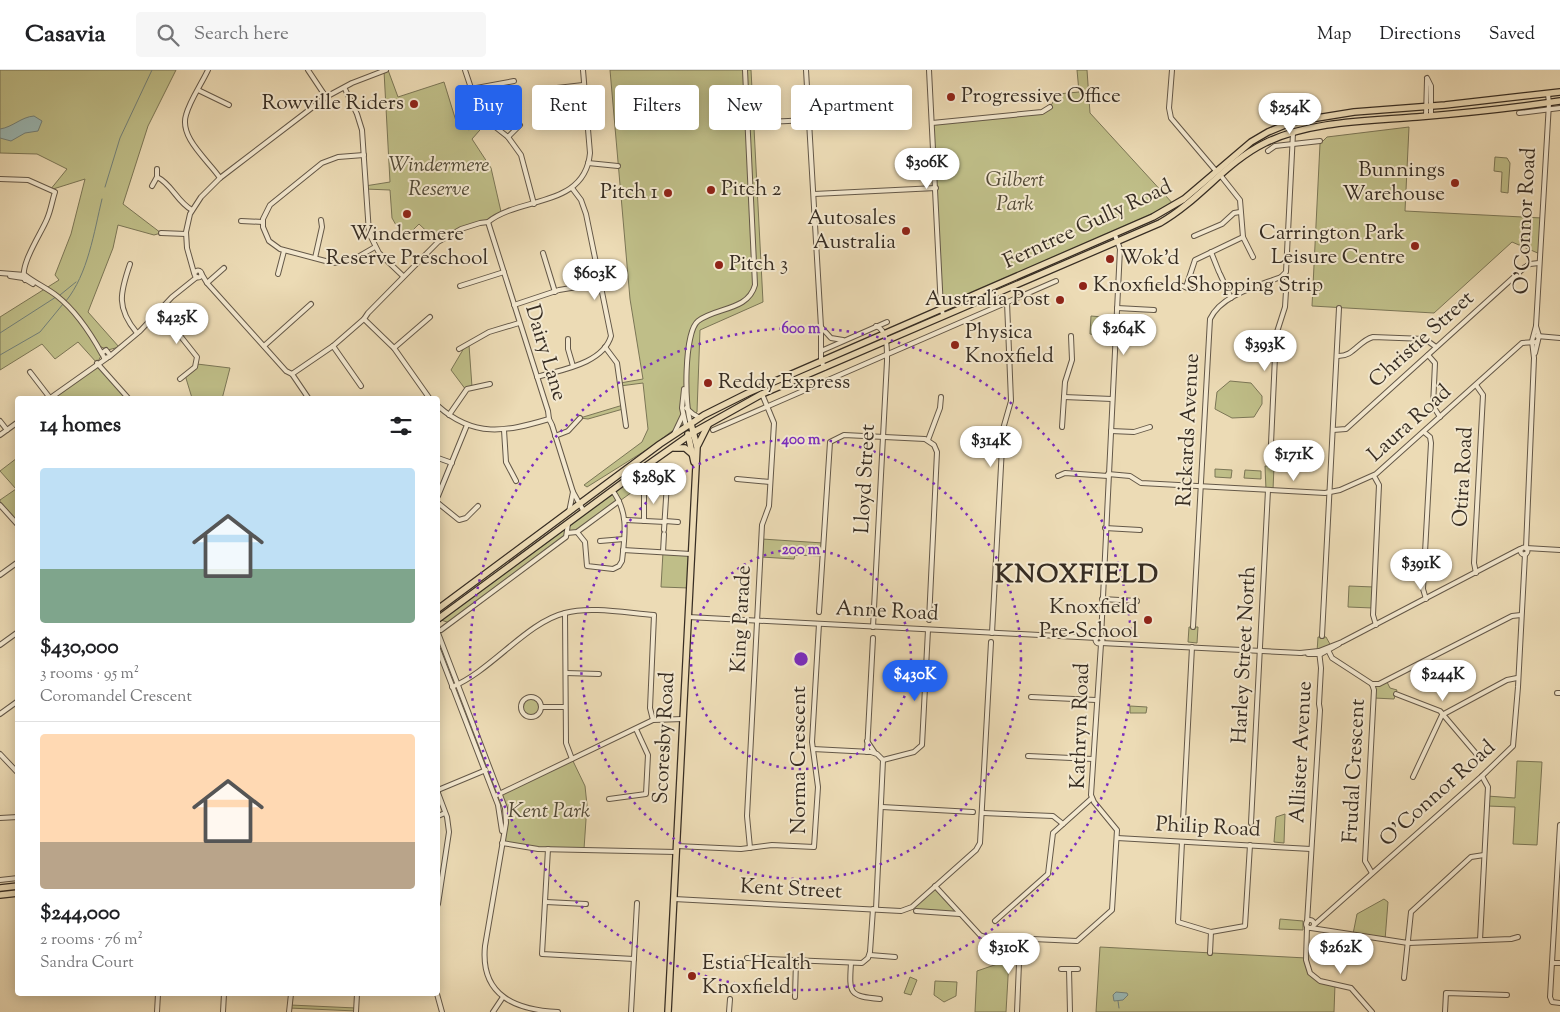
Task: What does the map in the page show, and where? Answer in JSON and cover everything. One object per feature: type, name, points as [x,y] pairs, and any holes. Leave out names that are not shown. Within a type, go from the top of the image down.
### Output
[{"type":"main road","name":"Ferntree Gully Road","points":[[440,608],[674,434],[700,418],[748,392],[821,361],[944,316],[1118,242],[1176,214],[1251,142],[1268,132],[1292,122],[1354,112],[1428,107],[1560,92]]},
{"type":"main road","name":"Ferntree Gully Road","points":[[440,617],[583,510],[692,434],[762,394],[824,368],[941,310],[1115,235],[1176,205],[1258,146],[1294,133],[1347,124],[1546,106],[1560,101]]},
{"type":"main road","points":[[1292,122],[1294,133]]},
{"type":"main road","points":[[1050,262],[1053,269]]},
{"type":"main road","points":[[688,425],[692,434]]},
{"type":"main road","points":[[697,447],[708,425]]},
{"type":"main road","name":"Scoresby Road","points":[[668,1012],[697,447],[692,434]]},
{"type":"main road","name":"Scoresby Road","points":[[692,434],[692,454],[695,466]]},
{"type":"main road","points":[[673,448],[685,448],[692,454]]},
{"type":"main road","points":[[0,888],[15,889]]},
{"type":"main road","points":[[0,895],[15,890]]},
{"type":"street","points":[[208,70],[186,114],[185,130],[220,178]]},
{"type":"street","points":[[308,70],[326,98]]},
{"type":"street","points":[[207,283],[196,275],[191,263],[186,234],[192,210],[201,197],[220,178],[326,98],[345,89],[352,83],[386,70]]},
{"type":"street","points":[[465,70],[470,85]]},
{"type":"street","points":[[583,70],[583,85]]},
{"type":"street","points":[[745,70],[746,85]]},
{"type":"street","points":[[806,70],[807,85]]},
{"type":"street","points":[[929,70],[941,310],[944,316]]},
{"type":"street","points":[[1172,70],[1169,108],[1171,118],[1240,198],[1243,236],[1253,257]]},
{"type":"street","points":[[1428,107],[1431,86],[1427,78],[1428,116]]},
{"type":"street","points":[[492,85],[514,81]]},
{"type":"street","points":[[345,89],[360,121],[368,222],[375,247],[403,276]]},
{"type":"street","points":[[198,90],[229,105]]},
{"type":"street","name":"O'Connor Road","points":[[1320,920],[1482,776],[1514,745],[1548,94]]},
{"type":"street","name":"Ferntree Gully Road","points":[[1519,113],[1546,106],[1560,108]]},
{"type":"street","points":[[932,123],[1042,112],[1050,107]]},
{"type":"street","points":[[499,130],[508,137],[525,162],[534,204]]},
{"type":"street","points":[[508,137],[515,130]]},
{"type":"street","points":[[292,374],[333,346],[364,319],[403,276],[444,238],[468,227],[488,222],[572,188],[581,178],[588,163],[590,148],[588,130]]},
{"type":"street","points":[[688,425],[683,415],[682,399],[694,326],[702,319],[743,302],[754,288],[748,130]]},
{"type":"street","points":[[810,130],[821,327],[820,351],[824,368]]},
{"type":"street","points":[[1270,465],[1276,335],[1285,307],[1286,291],[1281,277],[1288,268],[1294,133]]},
{"type":"street","points":[[1268,151],[1275,146],[1320,140]]},
{"type":"street","points":[[364,155],[338,157],[322,163],[270,205],[263,222],[269,240],[284,251],[315,258],[333,262],[344,262],[375,247]]},
{"type":"street","points":[[588,163],[618,166]]},
{"type":"street","points":[[152,186],[157,177],[157,169]]},
{"type":"street","points":[[157,177],[167,184],[183,204],[192,210]]},
{"type":"street","points":[[0,179],[28,180],[55,192],[48,218],[35,241],[24,275]]},
{"type":"street","points":[[537,377],[573,366],[593,357],[606,347],[611,332],[585,209],[572,188]]},
{"type":"street","points":[[814,194],[936,188]]},
{"type":"street","points":[[1194,236],[1222,224],[1234,213],[1240,212]]},
{"type":"street","points":[[315,258],[322,227],[321,220]]},
{"type":"street","points":[[241,221],[263,222]]},
{"type":"street","name":"Dairy Lane","points":[[488,222],[537,377],[548,419],[573,492],[583,510]]},
{"type":"street","points":[[161,232],[186,234]]},
{"type":"street","name":"Kathryn Road","points":[[935,886],[982,936],[1077,942],[1107,916],[1114,905],[1116,826],[1092,798],[1120,249],[1115,235]]},
{"type":"street","points":[[1186,287],[1195,260],[1243,236]]},
{"type":"street","points":[[278,274],[284,251]]},
{"type":"street","points":[[1211,252],[1231,298]]},
{"type":"street","points":[[543,253],[555,292]]},
{"type":"street","points":[[191,263],[264,346],[292,374],[307,396]]},
{"type":"street","points":[[130,264],[121,301],[126,318],[137,333]]},
{"type":"street","name":"Christie Street","points":[[1333,430],[1345,429],[1528,265],[1539,264]]},
{"type":"street","points":[[207,283],[224,268]]},
{"type":"street","points":[[97,363],[102,355],[119,347],[137,333],[159,309],[200,272]]},
{"type":"street","points":[[460,286],[504,272]]},
{"type":"street","points":[[1,274],[24,275],[56,295],[72,310],[97,344],[102,355]]},
{"type":"street","name":"Rickards Avenue","points":[[1193,627],[1210,322],[1213,313],[1231,298],[1281,277]]},
{"type":"street","name":"Ferntree Gully Road","points":[[713,430],[1056,281]]},
{"type":"street","points":[[514,304],[555,292],[601,283]]},
{"type":"street","points":[[1180,285],[1192,290]]},
{"type":"street","points":[[992,633],[1002,430],[1011,401],[1008,302]]},
{"type":"street","points":[[264,346],[311,304]]},
{"type":"street","points":[[1117,308],[1154,310]]},
{"type":"street","points":[[1322,636],[1339,308]]},
{"type":"street","points":[[159,309],[197,357],[195,367],[180,379]]},
{"type":"street","points":[[394,348],[430,317]]},
{"type":"street","points":[[364,319],[394,348],[428,396]]},
{"type":"street","points":[[460,350],[489,332],[519,322]]},
{"type":"street","points":[[820,351],[887,322]]},
{"type":"street","points":[[876,326],[880,328],[885,337]]},
{"type":"street","points":[[821,327],[831,338],[846,340]]},
{"type":"street","points":[[1062,427],[1065,382],[1072,360],[1071,336]]},
{"type":"street","name":"Lloyd Street","points":[[873,627],[887,354],[885,337]]},
{"type":"street","points":[[1337,356],[1348,356],[1373,337],[1427,339],[1436,347]]},
{"type":"street","points":[[1535,339],[1560,338]]},
{"type":"street","name":"Laura Road","points":[[1058,476],[1065,473],[1130,476],[1141,483],[1330,493],[1374,476],[1522,343],[1535,339]]},
{"type":"street","points":[[568,340],[568,349],[573,366]]},
{"type":"street","points":[[97,344],[108,353]]},
{"type":"street","points":[[333,346],[361,386]]},
{"type":"street","points":[[606,347],[616,363],[626,426]]},
{"type":"street","points":[[52,396],[108,353]]},
{"type":"street","points":[[1428,355],[1435,365],[1433,408],[1440,417]]},
{"type":"street","points":[[97,363],[126,396]]},
{"type":"street","points":[[30,372],[48,396]]},
{"type":"street","points":[[449,415],[467,389],[490,384]]},
{"type":"street","name":"Otira Road","points":[[1476,385],[1483,394],[1474,563],[1476,573]]},
{"type":"street","points":[[685,387],[688,425]]},
{"type":"street","name":"King Parade","points":[[750,848],[747,816],[762,525],[769,509],[774,423],[762,394]]},
{"type":"street","points":[[928,440],[940,408],[941,397]]},
{"type":"street","points":[[1064,397],[1112,399]]},
{"type":"street","points":[[440,408],[466,424],[504,430],[548,419]]},
{"type":"street","points":[[686,408],[700,418]]},
{"type":"street","points":[[674,434],[683,415]]},
{"type":"street","points":[[555,436],[568,431],[580,418]]},
{"type":"street","points":[[0,421],[7,430]]},
{"type":"street","points":[[0,435],[15,424]]},
{"type":"street","points":[[440,491],[466,424]]},
{"type":"street","points":[[1110,431],[1134,432],[1150,427]]},
{"type":"street","points":[[504,430],[506,462],[516,481]]},
{"type":"street","points":[[1424,432],[1431,442],[1423,589],[1426,599]]},
{"type":"street","points":[[819,612],[828,445],[834,439],[844,435],[928,440],[938,452],[929,620]]},
{"type":"street","points":[[440,459],[452,463]]},
{"type":"street","points":[[1374,476],[1379,485],[1372,615],[1376,625]]},
{"type":"street","points":[[737,479],[770,482]]},
{"type":"street","points":[[663,552],[667,483],[669,481]]},
{"type":"street","points":[[577,532],[584,541],[585,561],[588,566],[618,567],[622,562],[626,520],[619,501],[612,490]]},
{"type":"street","name":"Harley Street North","points":[[1251,823],[1268,490]]},
{"type":"street","points":[[644,491],[644,521]]},
{"type":"street","name":"Dairy Lane","points":[[569,512],[573,492]]},
{"type":"street","points":[[568,533],[577,532],[619,501]]},
{"type":"street","points":[[440,505],[459,520],[466,518],[478,506]]},
{"type":"street","points":[[0,506],[15,521]]},
{"type":"street","points":[[626,520],[678,522]]},
{"type":"street","points":[[440,633],[450,623],[565,537],[568,533],[568,521]]},
{"type":"street","points":[[1105,528],[1140,530]]},
{"type":"street","points":[[600,541],[624,539]]},
{"type":"street","name":"Anne Road","points":[[688,617],[1086,638],[1112,643],[1260,650],[1320,655],[1509,557],[1537,548],[1560,550]]},
{"type":"street","points":[[623,550],[691,554]]},
{"type":"street","points":[[0,575],[15,564]]},
{"type":"street","points":[[1102,599],[1137,601]]},
{"type":"street","points":[[452,686],[458,684],[545,622],[565,613],[580,611],[654,615],[650,708],[653,720]]},
{"type":"street","points":[[565,613],[566,743],[572,759]]},
{"type":"street","name":"Frudal Crescent","points":[[1372,873],[1365,861],[1374,690],[1372,684],[1379,684],[1512,616],[1521,615]]},
{"type":"street","name":"Ferntree Gully Road","points":[[440,620],[450,623]]},
{"type":"street","name":"Norma Crescent","points":[[502,843],[548,849],[750,848],[772,845],[814,847],[818,787],[813,749],[819,624]]},
{"type":"street","points":[[883,760],[916,752],[922,746],[928,630]]},
{"type":"street","points":[[0,645],[15,634]]},
{"type":"street","points":[[440,637],[500,794],[506,816],[484,953],[488,974],[503,996],[526,1009],[558,1012]]},
{"type":"street","points":[[867,752],[873,638]]},
{"type":"street","points":[[935,886],[979,846],[983,813],[991,642]]},
{"type":"street","points":[[1183,821],[1192,647]]},
{"type":"street","points":[[1329,650],[1336,660]]},
{"type":"street","points":[[1329,650],[1331,656]]},
{"type":"street","points":[[440,654],[495,796],[501,814],[503,836]]},
{"type":"street","points":[[1320,655],[1331,656],[1372,684]]},
{"type":"street","name":"Allister Avenue","points":[[1311,925],[1308,910],[1310,848],[1321,668],[1320,655]]},
{"type":"street","points":[[566,673],[599,674]]},
{"type":"street","points":[[1413,777],[1442,715],[1507,680],[1516,678]]},
{"type":"street","points":[[1396,694],[1437,710],[1478,757]]},
{"type":"street","points":[[531,697],[537,699],[542,707],[539,713],[530,717],[523,714],[521,707],[522,701],[531,697]]},
{"type":"street","points":[[1031,697],[1096,700]]},
{"type":"street","points":[[0,714],[15,703]]},
{"type":"street","points":[[542,707],[565,707]]},
{"type":"street","points":[[495,796],[653,720],[683,719]]},
{"type":"street","points":[[609,799],[646,794],[648,755],[636,729]]},
{"type":"street","points":[[868,741],[875,753],[883,760]]},
{"type":"street","points":[[813,749],[875,753]]},
{"type":"street","points":[[0,754],[2,760],[15,770]]},
{"type":"street","points":[[1028,756],[1093,759]]},
{"type":"street","points":[[747,958],[862,963],[870,955],[882,807],[883,760]]},
{"type":"street","points":[[440,791],[490,768]]},
{"type":"street","points":[[1480,940],[1488,785],[1482,776]]},
{"type":"street","points":[[440,797],[446,813],[450,836],[440,879]]},
{"type":"street","points":[[995,921],[1048,874],[1052,837],[1063,824],[1092,798]]},
{"type":"street","points":[[882,807],[973,812]]},
{"type":"street","points":[[440,815],[446,813]]},
{"type":"street","points":[[983,813],[1053,816],[1063,824]]},
{"type":"street","points":[[0,818],[15,817]]},
{"type":"street","points":[[1560,825],[1550,998],[1554,1002],[1560,1003]]},
{"type":"street","name":"Philip Road","points":[[1117,838],[1310,848]]},
{"type":"street","points":[[1182,842],[1178,922],[1212,932],[1245,926],[1250,846]]},
{"type":"street","points":[[548,849],[542,954],[634,959]]},
{"type":"street","points":[[1404,978],[1412,910],[1471,857],[1484,855]]},
{"type":"street","points":[[0,880],[15,878]]},
{"type":"street","points":[[5,880],[15,888]]},
{"type":"street","name":"Kent Street","points":[[674,899],[907,910],[935,886]]},
{"type":"street","points":[[546,902],[586,904]]},
{"type":"street","points":[[631,1012],[637,903]]},
{"type":"street","points":[[916,912],[960,914]]},
{"type":"street","points":[[1327,930],[1321,925],[1320,920],[1311,925],[1307,942],[1306,963],[1312,976],[1324,983],[1348,987],[1370,1011]]},
{"type":"street","points":[[1554,923],[1560,923]]},
{"type":"street","points":[[1311,925],[1327,930],[1408,943],[1518,937]]},
{"type":"street","points":[[1210,953],[1212,932]]},
{"type":"street","points":[[1017,1012],[1020,939]]},
{"type":"street","points":[[870,955],[896,957]]},
{"type":"street","points":[[795,997],[796,960]]},
{"type":"street","points":[[851,963],[850,986],[852,992],[860,997],[880,999]]},
{"type":"street","points":[[1552,963],[1560,963]]},
{"type":"street","points":[[1061,969],[1078,970]]},
{"type":"street","points":[[1070,969],[1070,1012]]},
{"type":"street","points":[[1444,1012],[1446,992],[1507,995]]},
{"type":"street","points":[[157,1012],[158,996]]},
{"type":"street","points":[[223,1012],[224,996]]},
{"type":"street","points":[[289,1012],[290,996]]},
{"type":"street","points":[[356,1012],[357,996]]},
{"type":"street","points":[[438,996],[442,1012]]},
{"type":"street","points":[[493,1012],[503,996]]},
{"type":"street","points":[[729,1012],[730,1000]]},
{"type":"green space","points":[[0,70],[176,70],[148,126],[123,204],[161,233],[154,235],[118,225],[113,248],[88,312],[119,347],[108,350],[97,345],[101,356],[97,363],[78,342],[55,359],[42,344],[0,370],[0,317],[59,280],[55,275],[71,234],[85,179],[50,190],[67,169],[37,154],[0,153]]},
{"type":"green space","name":"Windermere Reserve","points":[[388,70],[398,97],[444,82],[455,118],[455,130],[480,130],[472,139],[491,168],[502,216],[457,231],[438,242],[419,224],[404,239],[392,218],[390,190],[365,189],[365,186],[390,182],[384,71]]},
{"type":"green space","points":[[610,70],[751,70],[752,85],[709,85],[709,130],[754,130],[763,302],[700,330],[697,412],[651,447],[587,487],[584,485],[642,442],[648,429],[643,383],[620,386],[620,383],[643,379],[630,299],[615,130],[699,130],[699,85],[615,85],[615,127]]},
{"type":"green space","name":"Gilbert Park","points":[[1077,70],[1087,70],[1090,113],[1175,206],[941,309],[932,123],[1042,112],[1050,107],[1058,94],[1079,92]]},
{"type":"green space","points":[[1409,127],[1405,211],[1542,218],[1540,254],[1512,242],[1434,313],[1312,306],[1320,144],[1327,137]]},
{"type":"green space","points":[[1495,157],[1507,158],[1510,163],[1508,193],[1501,192],[1502,172],[1494,171]]},
{"type":"green space","points":[[1091,316],[1114,318],[1113,337],[1090,334]]},
{"type":"green space","points":[[469,345],[472,387],[466,390],[451,370],[464,348]]},
{"type":"green space","points":[[197,364],[230,368],[223,396],[191,396],[185,375]]},
{"type":"green space","points":[[97,365],[125,396],[58,396],[56,394]]},
{"type":"green space","points":[[1230,381],[1251,383],[1262,396],[1262,404],[1254,417],[1232,418],[1215,409],[1217,392]]},
{"type":"green space","points":[[623,405],[623,409],[588,419],[580,418]]},
{"type":"green space","points":[[15,460],[15,488],[0,471]]},
{"type":"green space","points":[[654,460],[667,476],[662,479],[650,479],[577,532],[568,533],[450,623],[440,620],[440,618]]},
{"type":"green space","points":[[1265,466],[1274,466],[1273,490],[1266,490]]},
{"type":"green space","points":[[1215,469],[1232,470],[1231,478],[1215,477]]},
{"type":"green space","points":[[1245,470],[1261,471],[1261,479],[1244,478]]},
{"type":"green space","points":[[15,490],[15,523],[0,505],[0,500]]},
{"type":"green space","points":[[762,539],[823,543],[822,556],[795,555],[794,559],[761,557]]},
{"type":"green space","points":[[663,552],[691,554],[689,588],[661,587]]},
{"type":"green space","points":[[1349,586],[1374,587],[1373,608],[1348,607]]},
{"type":"green space","points":[[1189,627],[1198,627],[1197,643],[1188,642]]},
{"type":"green space","points":[[1318,637],[1326,637],[1331,646],[1317,652]]},
{"type":"green space","points":[[1386,680],[1390,688],[1397,690],[1394,699],[1374,698],[1372,684]]},
{"type":"green space","points":[[531,697],[538,700],[541,707],[538,714],[531,717],[524,714],[521,707],[524,700]]},
{"type":"green space","points":[[1130,706],[1147,707],[1146,713],[1130,713]]},
{"type":"green space","name":"Kent Park","points":[[572,759],[585,786],[587,805],[584,849],[548,849],[502,843],[506,815],[500,793]]},
{"type":"green space","points":[[1517,761],[1542,762],[1537,845],[1513,844],[1515,807],[1487,806],[1487,796],[1515,798]]},
{"type":"green space","points":[[1285,814],[1284,843],[1274,842],[1276,817]]},
{"type":"green space","points":[[935,886],[960,914],[916,911],[912,907]]},
{"type":"green space","points":[[1384,899],[1388,902],[1385,940],[1353,934],[1357,914]]},
{"type":"green space","points":[[1280,919],[1303,921],[1303,930],[1279,929]]},
{"type":"green space","points":[[1100,947],[1306,958],[1314,978],[1335,984],[1334,1012],[1096,1012]]},
{"type":"green space","points":[[1009,960],[1006,1012],[975,1012],[977,971]]},
{"type":"green space","points":[[910,977],[917,980],[911,995],[904,993]]},
{"type":"green space","points":[[935,981],[957,982],[956,996],[944,1002],[934,995]]},
{"type":"green space","points":[[290,1005],[356,1008],[356,1011],[289,1008]]},
{"type":"water","points":[[34,116],[42,121],[38,131],[25,133],[11,141],[0,138],[0,129]]},
{"type":"water","points":[[1116,992],[1127,993],[1128,995],[1123,1000],[1114,1001],[1113,995]]},
{"type":"waterway","points":[[105,187],[120,138],[152,70]]},
{"type":"waterway","points":[[66,301],[74,290],[85,266],[102,199]]},
{"type":"waterway","points":[[60,295],[76,282]]},
{"type":"waterway","points":[[0,333],[56,297]]},
{"type":"waterway","points":[[0,355],[40,332],[63,304]]},
{"type":"waterway","points":[[1118,1001],[1119,1008]]},
{"type":"place","name":"Progressive Office","points":[[951,97]]},
{"type":"place","name":"Rowville Riders","points":[[414,104]]},
{"type":"place","name":"Bunnings Warehouse","points":[[1455,183]]},
{"type":"place","name":"Pitch 2","points":[[711,190]]},
{"type":"place","name":"Pitch 1","points":[[668,193]]},
{"type":"place","name":"Windermere Reserve Preschool","points":[[407,214]]},
{"type":"place","name":"Autosales Australia","points":[[906,231]]},
{"type":"place","name":"Carrington Park Leisure Centre","points":[[1415,246]]},
{"type":"place","name":"Wok'd","points":[[1110,259]]},
{"type":"place","name":"Pitch 3","points":[[719,265]]},
{"type":"place","name":"Knoxfield Shopping Strip","points":[[1083,286]]},
{"type":"place","name":"Australia Post","points":[[1060,300]]},
{"type":"place","name":"Physica Knoxfield","points":[[955,345]]},
{"type":"place","name":"Reddy Express","points":[[708,383]]},
{"type":"place","name":"Knoxfield Pre-School","points":[[1148,620]]},
{"type":"place","name":"Estia Health Knoxfield","points":[[692,976]]},
{"type":"district","name":"KNOXFIELD","points":[[1077,575]]}]
